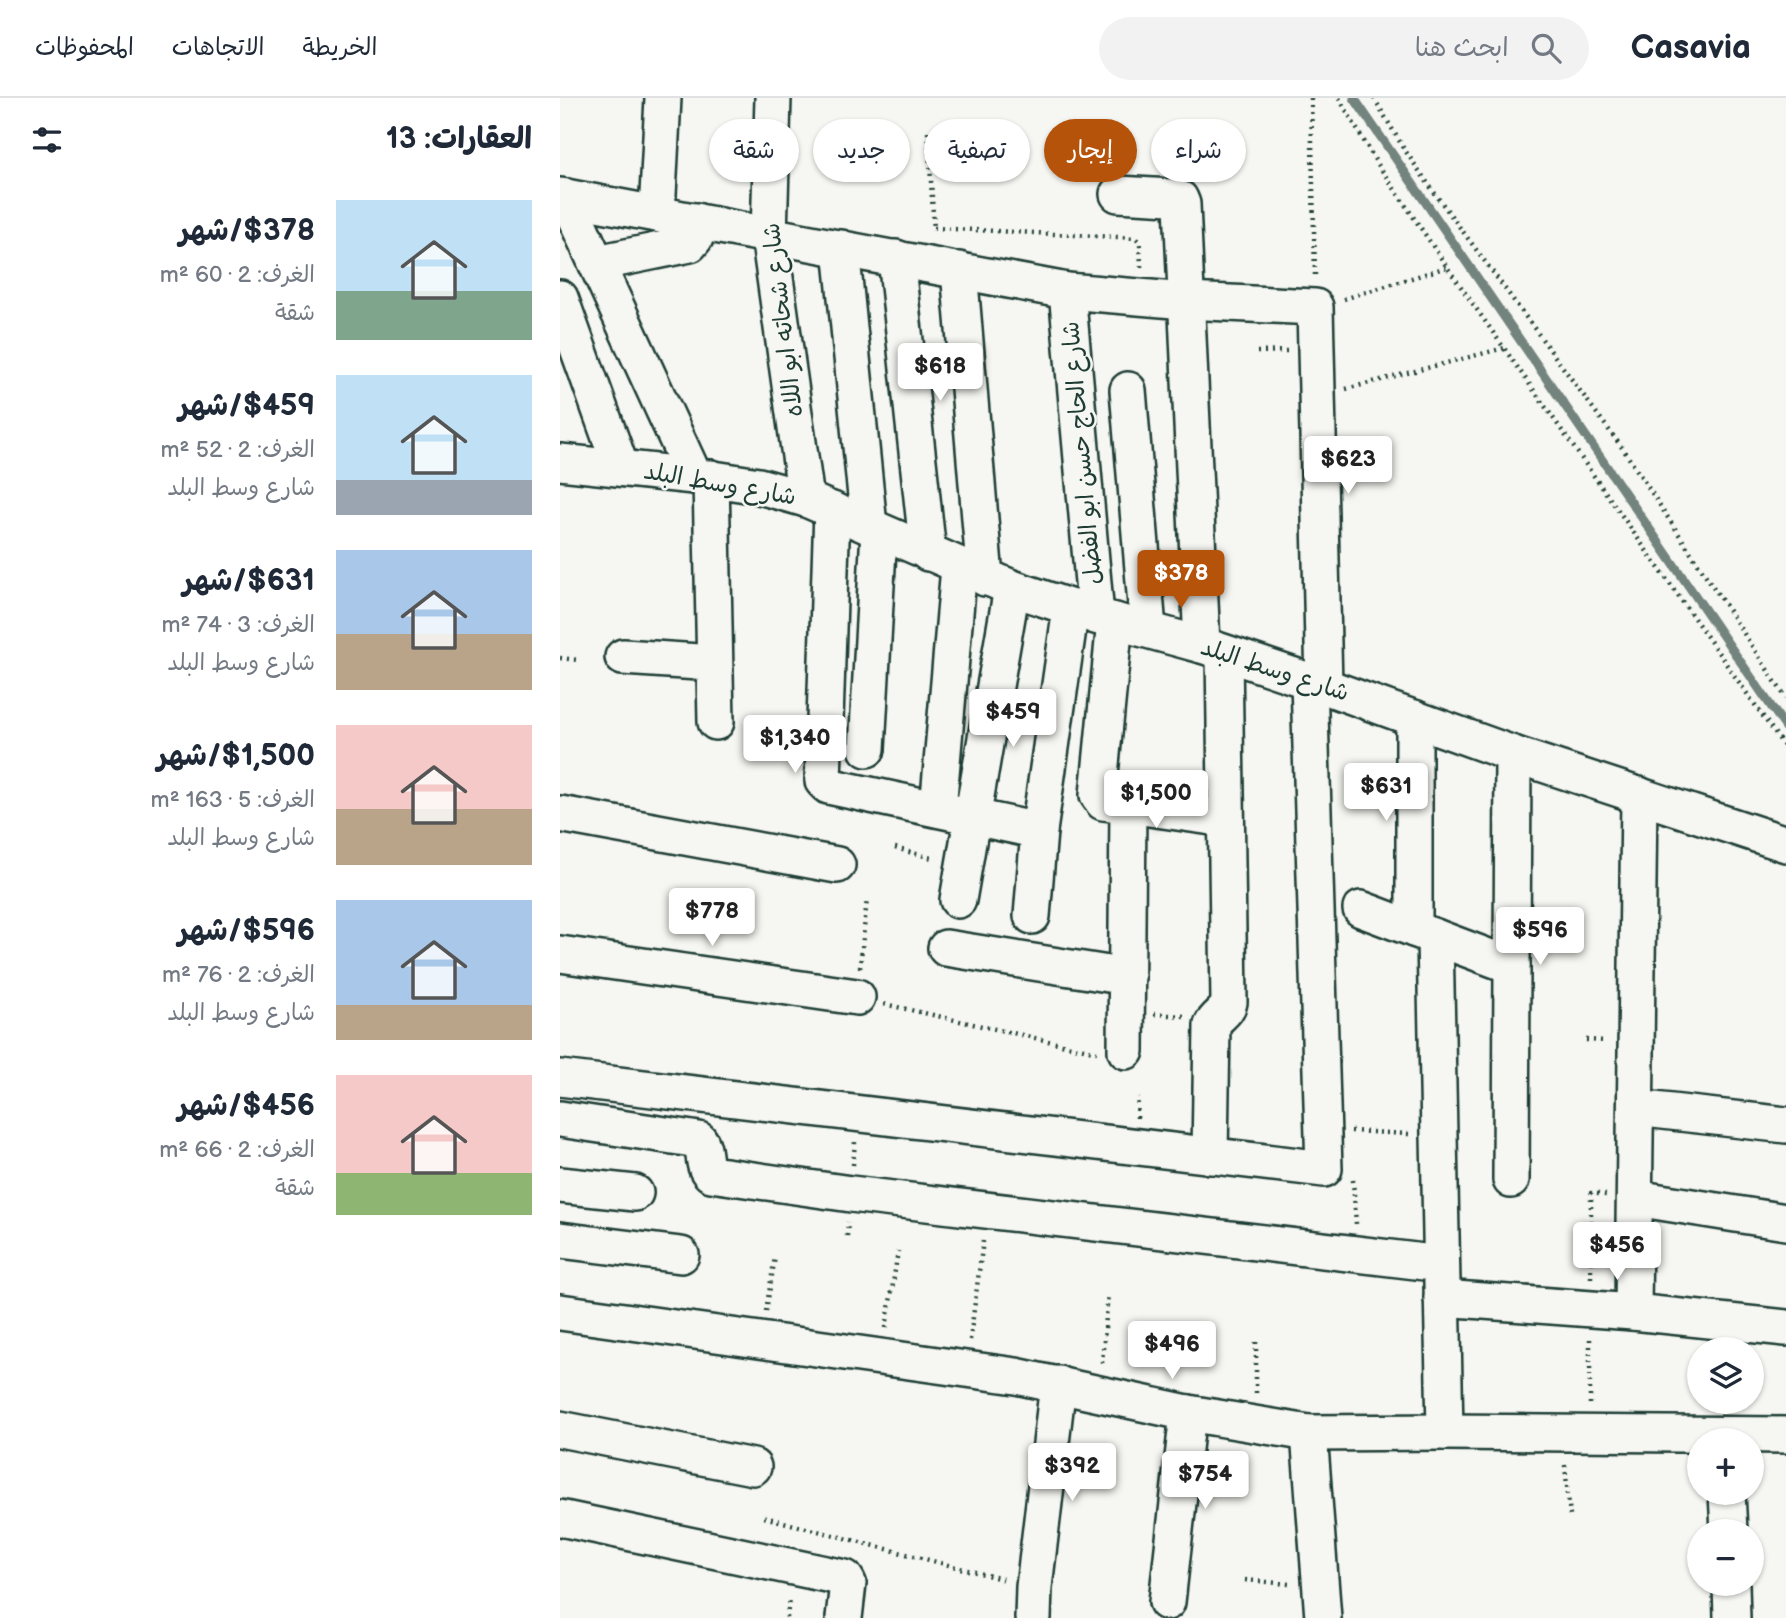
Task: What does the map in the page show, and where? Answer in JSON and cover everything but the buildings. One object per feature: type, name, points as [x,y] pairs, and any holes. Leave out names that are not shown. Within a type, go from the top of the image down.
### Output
[{"type":"street","points":[[657,214],[663,98]]},
{"type":"street","name":"شارع شحاته ابو اللاه","points":[[773,98],[768,235],[819,505],[823,780],[828,786],[938,809]]},
{"type":"street","points":[[1118,194],[1171,197],[1180,199],[1182,204],[1186,301],[1226,819],[1229,1002],[1227,1010],[1216,1018],[1212,1028],[1210,1156]]},
{"type":"street","points":[[560,1078],[1324,1169],[1315,307],[1186,301],[1067,291],[563,197]]},
{"type":"street","points":[[563,197],[702,477],[715,694],[623,657]]},
{"type":"street","points":[[597,263],[690,244],[695,238],[696,221]]},
{"type":"street","points":[[841,248],[874,528],[867,749]]},
{"type":"street","points":[[896,258],[971,571],[938,809],[1039,831]]},
{"type":"street","points":[[947,268],[971,571],[972,817],[961,883]]},
{"type":"street","name":"شارع الحاج حسن ابو الفضل","points":[[1067,291],[1094,615]]},
{"type":"street","points":[[560,299],[621,468]]},
{"type":"street","points":[[1128,390],[1148,629]]},
{"type":"street","name":"شارع وسط البلد","points":[[560,462],[702,477],[759,486],[819,505],[971,571],[1094,615],[1148,629],[1317,683],[1513,754],[1786,844]]},
{"type":"street","points":[[1094,615],[1098,795],[1103,802],[1226,819]]},
{"type":"street","points":[[1032,916],[1039,831],[1094,615]]},
{"type":"street","points":[[1414,718],[1441,1264],[1445,1432]]},
{"type":"street","points":[[1511,1180],[1513,754]]},
{"type":"street","points":[[1633,1312],[1639,795]]},
{"type":"street","points":[[1126,1051],[1128,806]]},
{"type":"street","points":[[560,814],[837,865]]},
{"type":"street","points":[[1361,909],[1512,966]]},
{"type":"street","points":[[946,948],[1127,977]]},
{"type":"street","points":[[560,954],[857,997]]},
{"type":"street","points":[[1636,1108],[1786,1125]]},
{"type":"street","points":[[560,1119],[699,1140],[703,1147],[706,1167],[711,1174],[851,1194],[1441,1264]]},
{"type":"street","points":[[560,1185],[635,1194]]},
{"type":"street","points":[[1634,1198],[1786,1222]]},
{"type":"street","points":[[560,1240],[681,1255]]},
{"type":"street","points":[[1442,1298],[1633,1312],[1786,1328]]},
{"type":"street","points":[[560,1312],[967,1368],[1058,1384],[1188,1413],[1309,1433],[1562,1432],[1687,1436]]},
{"type":"street","points":[[1033,1603],[1058,1384]]},
{"type":"street","points":[[1167,1602],[1188,1413]]},
{"type":"street","points":[[560,1429],[753,1467]]},
{"type":"street","points":[[1309,1433],[1322,1602]]},
{"type":"street","points":[[1764,1436],[1786,1435]]},
{"type":"street","points":[[560,1518],[845,1578],[848,1583],[844,1618]]},
{"type":"street","points":[[1731,1596],[1732,1618]]},
{"type":"path","points":[[1311,98],[1315,307],[1447,267]]},
{"type":"path","points":[[1339,98],[1375,160],[1447,267],[1786,749]]},
{"type":"path","points":[[1374,98],[1420,172],[1622,449],[1786,698]]},
{"type":"path","points":[[931,182],[933,228],[947,268]]},
{"type":"path","points":[[933,228],[1139,239]]},
{"type":"path","points":[[1317,397],[1504,348]]},
{"type":"path","points":[[560,659],[578,660]]},
{"type":"path","points":[[895,848],[961,883]]},
{"type":"path","points":[[867,899],[857,997],[1123,1057],[1126,1051]]},
{"type":"path","points":[[1127,1013],[1216,1018]]},
{"type":"path","points":[[851,1194],[858,1113]]},
{"type":"path","points":[[1350,1131],[1351,1144]]},
{"type":"path","points":[[1352,1172],[1357,1253]]},
{"type":"path","points":[[967,1368],[987,1209]]},
{"type":"path","points":[[882,1356],[898,1251]]},
{"type":"path","points":[[762,1340],[775,1257]]},
{"type":"path","points":[[1099,1394],[1108,1294]]},
{"type":"path","points":[[1255,1425],[1256,1338]]},
{"type":"path","points":[[1562,1432],[1570,1516]]},
{"type":"path","points":[[764,1517],[1033,1603]]},
{"type":"path","points":[[1245,1580],[1322,1602]]},
{"type":"waterway","points":[[1354,98],[1786,728]]}]
